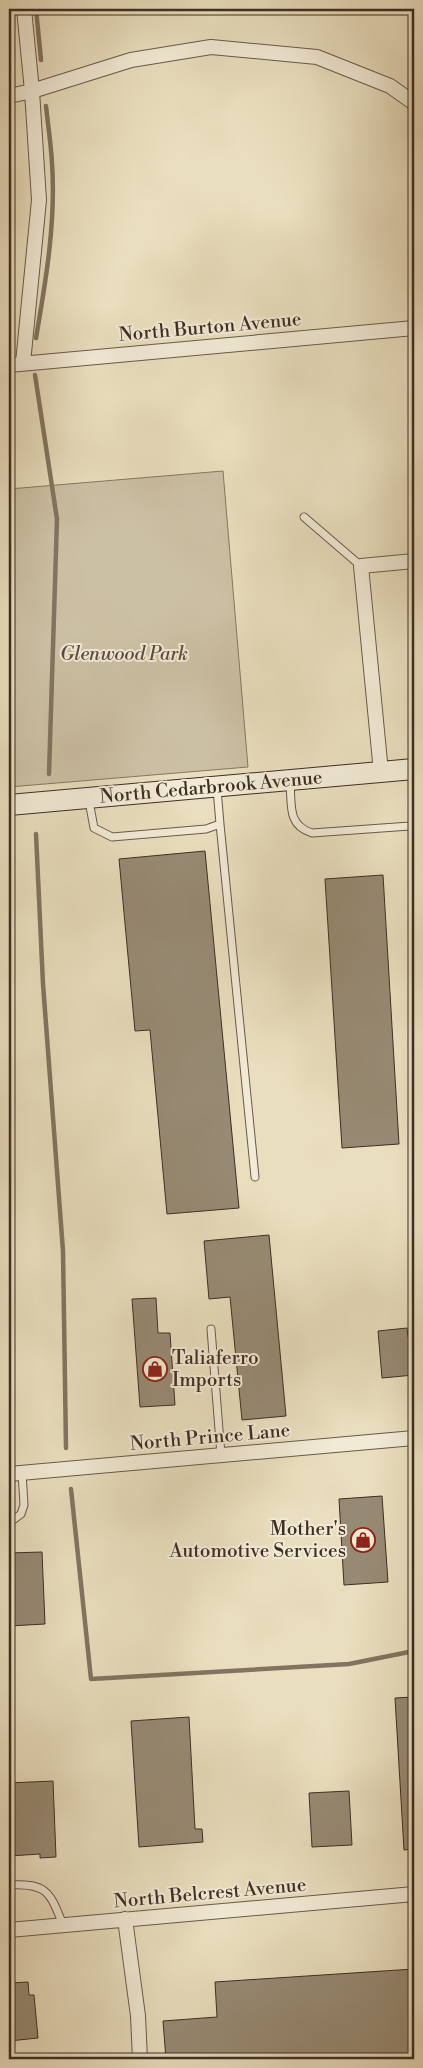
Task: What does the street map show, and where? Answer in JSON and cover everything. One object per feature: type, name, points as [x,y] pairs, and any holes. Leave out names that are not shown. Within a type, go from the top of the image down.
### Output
[{"type":"street","points":[[23,363],[39,200],[32,91],[24,9]]},
{"type":"street","points":[[9,96],[32,91],[131,60],[212,47],[317,58],[390,86],[414,103]]},
{"type":"street","name":"North Burton Avenue","points":[[9,365],[414,328]]},
{"type":"street","points":[[381,772],[361,566],[414,561]]},
{"type":"street","name":"North Cedarbrook Avenue","points":[[9,806],[414,769]]},
{"type":"street","name":"North Prince Lane","points":[[15,1474],[414,1438]]},
{"type":"street","name":"North Belcrest Avenue","points":[[9,1930],[414,1894]]},
{"type":"street","points":[[125,1919],[138,2016],[140,2059]]},
{"type":"lane","points":[[304,517],[361,566]]},
{"type":"lane","points":[[290,780],[293,820],[301,829],[312,833],[410,826],[414,823]]},
{"type":"lane","points":[[217,786],[255,1177]]},
{"type":"lane","points":[[89,798],[94,828],[112,837],[206,829],[220,824]]},
{"type":"lane","points":[[211,1329],[221,1455]]},
{"type":"lane","points":[[9,1522],[21,1514],[24,1506],[15,1474]]},
{"type":"lane","points":[[9,1885],[27,1884],[42,1888],[54,1902],[63,1925]]},
{"type":"green space","name":"Glenwood Park","points":[[223,471],[248,767],[9,787],[9,489]]},
{"type":"building","points":[[205,851],[239,1208],[167,1214],[150,1030],[135,1031],[119,859]]},
{"type":"building","points":[[383,875],[399,1144],[342,1148],[325,879]]},
{"type":"building","points":[[269,1235],[286,1416],[242,1420],[230,1297],[209,1299],[204,1241]]},
{"type":"building","name":"Taliaferro Imports","points":[[156,1298],[158,1333],[170,1333],[175,1405],[140,1407],[132,1299]]},
{"type":"building","points":[[407,1328],[408,1337],[414,1336],[414,1375],[382,1378],[378,1331]]},
{"type":"building","name":"Mother's Automotive Services","points":[[382,1496],[388,1582],[344,1585],[339,1499]]},
{"type":"building","points":[[42,1552],[45,1624],[9,1626],[9,1553]]},
{"type":"building","points":[[414,1697],[414,1849],[404,1850],[395,1698]]},
{"type":"building","points":[[189,1717],[195,1829],[202,1829],[203,1842],[139,1847],[131,1721]]},
{"type":"building","points":[[53,1781],[56,1857],[40,1858],[40,1854],[9,1856],[9,1783]]},
{"type":"building","points":[[349,1791],[352,1845],[312,1847],[309,1793]]},
{"type":"building","points":[[414,1969],[414,2059],[166,2059],[163,2021],[217,2017],[215,1982]]},
{"type":"building","points":[[28,1982],[29,1995],[34,1995],[38,2038],[9,2041],[9,1983]]},
{"type":"waterway","points":[[36,9],[41,60]]},
{"type":"waterway","points":[[36,338],[47,272],[53,207],[52,156],[46,106]]},
{"type":"waterway","points":[[35,375],[57,519],[49,774]]},
{"type":"waterway","points":[[36,834],[43,984],[63,1251],[66,1448]]},
{"type":"waterway","points":[[71,1489],[91,1679],[349,1664],[414,1651]]},
{"type":"place","name":"Taliaferro Imports","points":[[155,1369]]},
{"type":"place","name":"Mother's Automotive Services","points":[[363,1540]]}]
